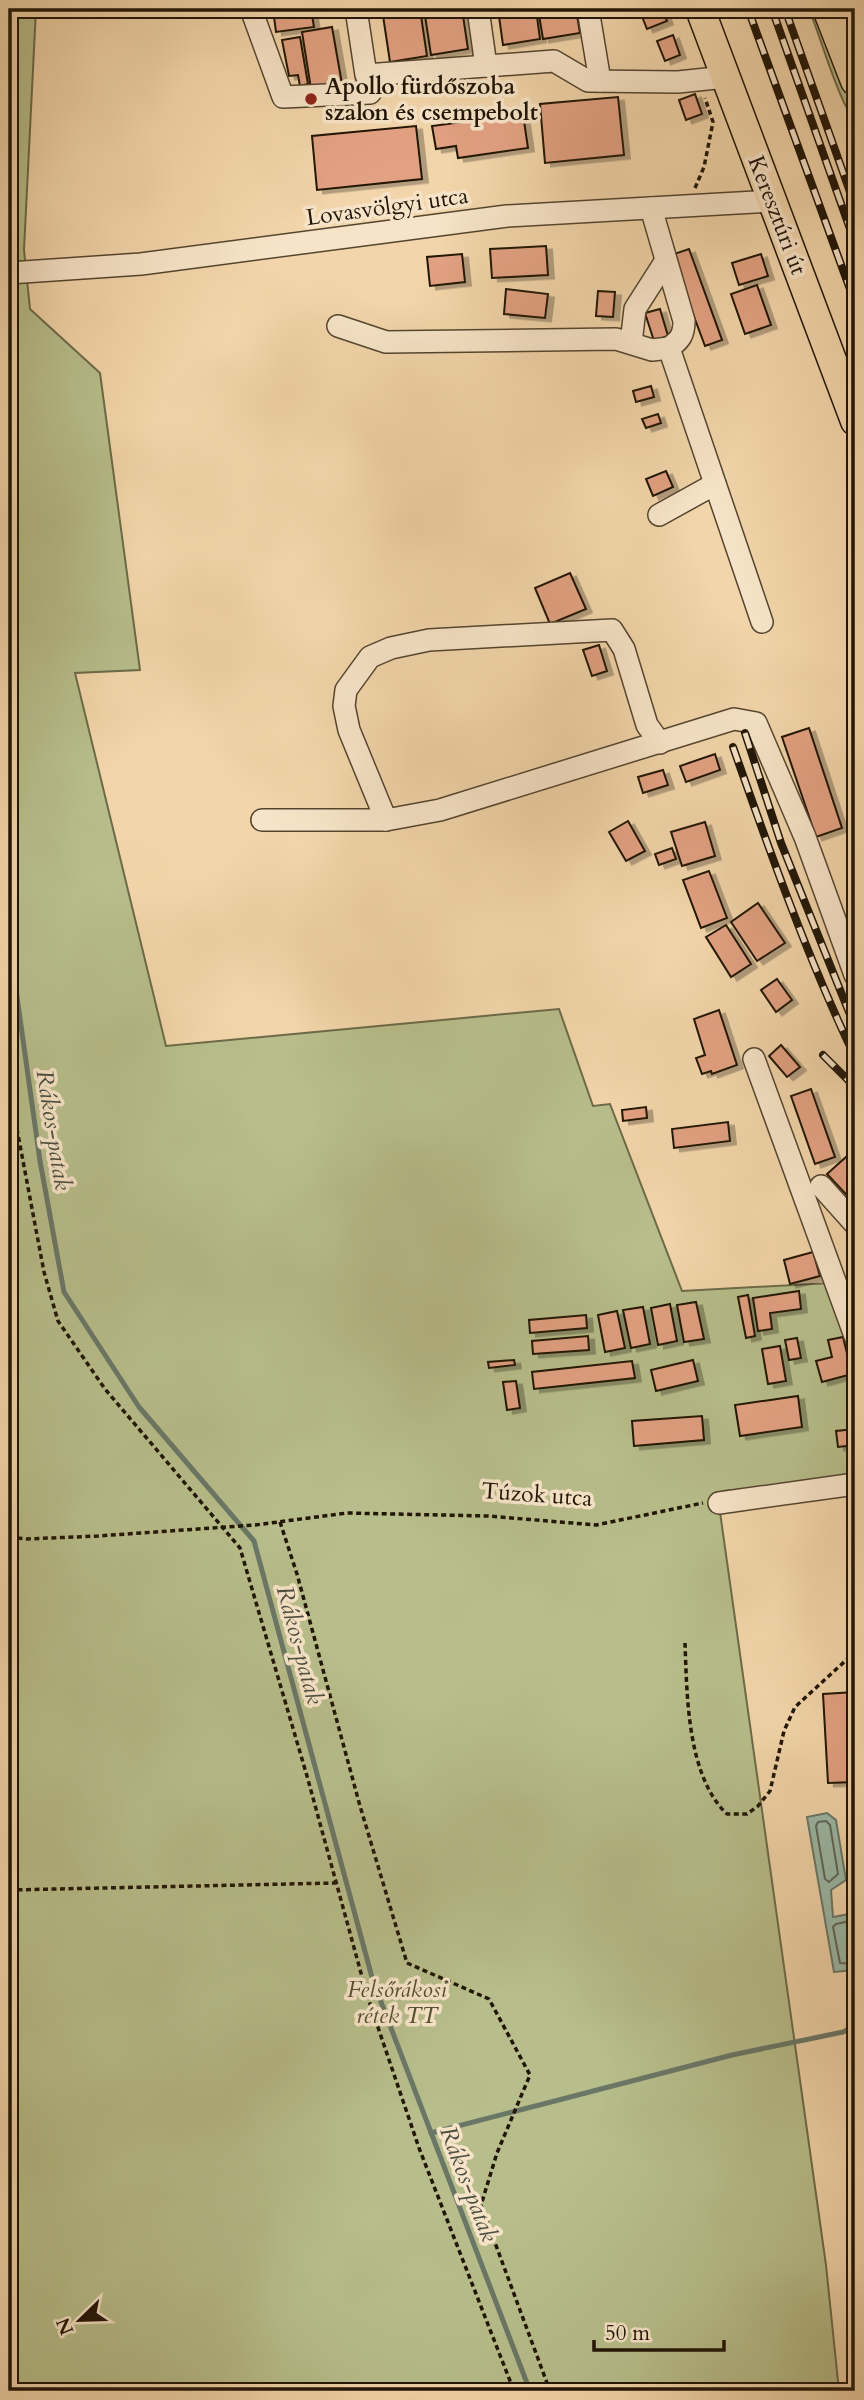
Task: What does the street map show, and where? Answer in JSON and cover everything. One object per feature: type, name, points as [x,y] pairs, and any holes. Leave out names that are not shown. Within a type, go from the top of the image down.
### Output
[{"type":"main road","name":"Keresztúri út","points":[[700,9],[713,78],[773,201],[855,421]]},
{"type":"main road","points":[[827,9],[855,82]]},
{"type":"main road","points":[[851,9],[855,18]]},
{"type":"street","points":[[251,9],[284,97],[370,93],[384,74]]},
{"type":"street","points":[[356,9],[366,75],[554,61],[588,81],[678,82],[713,78]]},
{"type":"street","points":[[478,9],[486,66]]},
{"type":"street","points":[[588,9],[600,81]]},
{"type":"street","name":"Lovasvölgyi utca","points":[[9,273],[141,264],[507,216],[773,201]]},
{"type":"street","points":[[338,326],[386,342],[616,339],[652,351],[669,348],[679,341],[684,332],[684,321],[651,208]]},
{"type":"street","points":[[631,343],[635,309],[665,262]]},
{"type":"street","points":[[669,348],[762,622]]},
{"type":"street","points":[[659,515],[715,484]]},
{"type":"street","points":[[386,820],[349,730],[344,706],[346,690],[370,657],[391,648],[429,640],[612,630],[624,649],[647,725],[660,743]]},
{"type":"street","points":[[262,820],[386,820],[440,810],[734,719],[756,723],[805,837],[855,975]]},
{"type":"street","points":[[754,1059],[855,1336]]},
{"type":"street","points":[[821,1186],[855,1224]]},
{"type":"street","points":[[719,1503],[855,1483]]},
{"type":"path","points":[[687,206],[704,167],[713,122],[713,78]]},
{"type":"path","points":[[9,1087],[44,1272],[58,1321],[104,1389],[240,1548],[367,1995],[419,2148],[514,2391]]},
{"type":"path","name":"Túzok utca","points":[[222,1526],[255,1525],[347,1513],[488,1516],[596,1525],[706,1503],[719,1503]]},
{"type":"path","points":[[280,1522],[407,1963],[489,1999],[530,2075],[497,2153],[481,2205],[550,2391]]},
{"type":"path","points":[[9,1537],[27,1539],[98,1536],[222,1526]]},
{"type":"path","points":[[685,1643],[688,1716],[704,1781],[715,1802],[727,1814],[747,1814],[758,1807],[770,1791],[784,1731],[794,1707],[855,1652]]},
{"type":"path","points":[[9,1889],[335,1883]]},
{"type":"green space","name":"Felsőrákosi rétek TT","points":[[9,9],[36,9],[24,250],[30,309],[100,373],[140,670],[75,673],[166,1046],[559,1009],[593,1106],[610,1104],[682,1291],[831,1283],[855,1353],[855,1480],[723,1491],[720,1512],[826,2265],[839,2391],[9,2391]]},
{"type":"green space","points":[[809,9],[855,9],[855,123],[837,87]]},
{"type":"water","points":[[827,1813],[836,1820],[846,1880],[831,1890],[833,1917],[855,1913],[855,1970],[834,1972],[807,1817]]},
{"type":"building","points":[[273,9],[311,9],[314,27],[276,32]]},
{"type":"building","points":[[382,9],[420,9],[427,56],[390,62]]},
{"type":"building","points":[[424,9],[462,9],[468,49],[431,55]]},
{"type":"building","points":[[498,9],[536,9],[540,39],[503,45]]},
{"type":"building","points":[[538,9],[576,9],[580,33],[543,39]]},
{"type":"building","points":[[639,9],[662,9],[667,21],[647,29]]},
{"type":"building","points":[[332,27],[342,84],[311,89],[302,32]]},
{"type":"building","points":[[673,35],[680,55],[665,61],[657,41]]},
{"type":"building","points":[[300,37],[308,84],[300,86],[298,75],[289,76],[282,40]]},
{"type":"building","points":[[695,94],[702,114],[686,120],[679,100]]},
{"type":"building","points":[[618,97],[624,155],[545,163],[540,104]]},
{"type":"building","points":[[523,114],[528,148],[458,158],[456,146],[436,149],[432,126]]},
{"type":"building","points":[[416,126],[422,179],[317,190],[312,136]]},
{"type":"building","points":[[546,246],[548,275],[492,278],[490,249]]},
{"type":"building","points":[[689,249],[722,340],[705,346],[671,255]]},
{"type":"building","points":[[462,254],[465,282],[430,286],[427,257]]},
{"type":"building","points":[[761,254],[768,276],[739,285],[732,263]]},
{"type":"building","points":[[757,285],[771,325],[745,334],[731,294]]},
{"type":"building","points":[[506,289],[548,294],[545,318],[504,314]]},
{"type":"building","points":[[598,291],[615,292],[613,317],[596,316]]},
{"type":"building","points":[[660,309],[668,336],[654,341],[645,313]]},
{"type":"building","points":[[651,386],[654,397],[636,402],[633,391]]},
{"type":"building","points":[[658,414],[661,423],[646,428],[642,419]]},
{"type":"building","points":[[666,471],[673,487],[653,496],[646,479]]},
{"type":"building","points":[[570,573],[586,609],[550,624],[535,588]]},
{"type":"building","points":[[599,645],[607,671],[592,676],[583,650]]},
{"type":"building","points":[[809,728],[842,828],[816,837],[782,737]]},
{"type":"building","points":[[715,754],[720,770],[686,782],[680,766]]},
{"type":"building","points":[[663,770],[668,785],[643,793],[638,777]]},
{"type":"building","points":[[628,821],[645,851],[626,861],[609,832]]},
{"type":"building","points":[[705,822],[715,856],[682,866],[671,832]]},
{"type":"building","points":[[672,848],[676,859],[659,865],[655,854]]},
{"type":"building","points":[[709,871],[727,918],[701,928],[683,880]]},
{"type":"building","points":[[758,903],[785,943],[757,961],[731,922]]},
{"type":"building","points":[[726,925],[751,964],[731,977],[706,937]]},
{"type":"building","points":[[777,979],[792,1000],[776,1012],[761,990]]},
{"type":"building","points":[[719,1010],[737,1065],[712,1074],[711,1071],[702,1074],[696,1058],[705,1055],[694,1019]]},
{"type":"building","points":[[781,1045],[800,1067],[787,1077],[769,1056]]},
{"type":"building","points":[[811,1089],[835,1157],[815,1164],[791,1096]]},
{"type":"building","points":[[646,1107],[647,1118],[623,1121],[622,1110]]},
{"type":"building","points":[[728,1122],[730,1141],[674,1148],[672,1129]]},
{"type":"building","points":[[846,1157],[855,1168],[855,1204],[827,1174]]},
{"type":"building","points":[[813,1252],[820,1276],[790,1284],[784,1260]]},
{"type":"building","points":[[799,1291],[801,1309],[770,1313],[772,1329],[758,1331],[753,1298]]},
{"type":"building","points":[[748,1295],[755,1336],[746,1338],[738,1297]]},
{"type":"building","points":[[696,1302],[704,1339],[684,1342],[677,1305]]},
{"type":"building","points":[[670,1304],[677,1341],[658,1345],[651,1308]]},
{"type":"building","points":[[643,1307],[650,1344],[631,1348],[623,1310]]},
{"type":"building","points":[[617,1311],[625,1348],[605,1352],[598,1315]]},
{"type":"building","points":[[586,1315],[587,1328],[530,1333],[529,1320]]},
{"type":"building","points":[[588,1336],[589,1350],[533,1354],[532,1341]]},
{"type":"building","points":[[843,1337],[852,1374],[822,1382],[816,1361],[832,1357],[828,1340]]},
{"type":"building","points":[[797,1338],[801,1358],[789,1360],[785,1340]]},
{"type":"building","points":[[780,1346],[786,1381],[768,1384],[762,1349]]},
{"type":"building","points":[[514,1360],[515,1365],[489,1368],[488,1362]]},
{"type":"building","points":[[693,1360],[698,1381],[656,1391],[651,1370]]},
{"type":"building","points":[[632,1361],[635,1378],[534,1389],[532,1372]]},
{"type":"building","points":[[516,1381],[520,1408],[507,1410],[503,1382]]},
{"type":"building","points":[[798,1396],[802,1427],[740,1436],[735,1405]]},
{"type":"building","points":[[702,1416],[704,1440],[634,1446],[632,1421]]},
{"type":"building","points":[[855,1429],[855,1445],[838,1447],[836,1431]]},
{"type":"building","points":[[855,1692],[855,1782],[828,1783],[823,1694]]},
{"type":"waterway","name":"Rákos-patak","points":[[9,940],[40,1161],[64,1292],[139,1407],[254,1541],[373,1981],[530,2391]]},
{"type":"waterway","points":[[431,2133],[732,2055],[843,2032],[855,2026]]},
{"type":"waterway","points":[[9,2376],[26,2391]]},
{"type":"railway","points":[[748,9],[855,303]]},
{"type":"railway","points":[[772,9],[855,243]]},
{"type":"railway","points":[[785,9],[855,206]]},
{"type":"railway","points":[[745,733],[781,843],[855,1027]]},
{"type":"railway","points":[[733,747],[805,943],[855,1057]]},
{"type":"railway","points":[[823,1055],[855,1087]]},
{"type":"place","name":"Apollo fürdőszoba szalon és csempebolt","points":[[311,99]]}]
